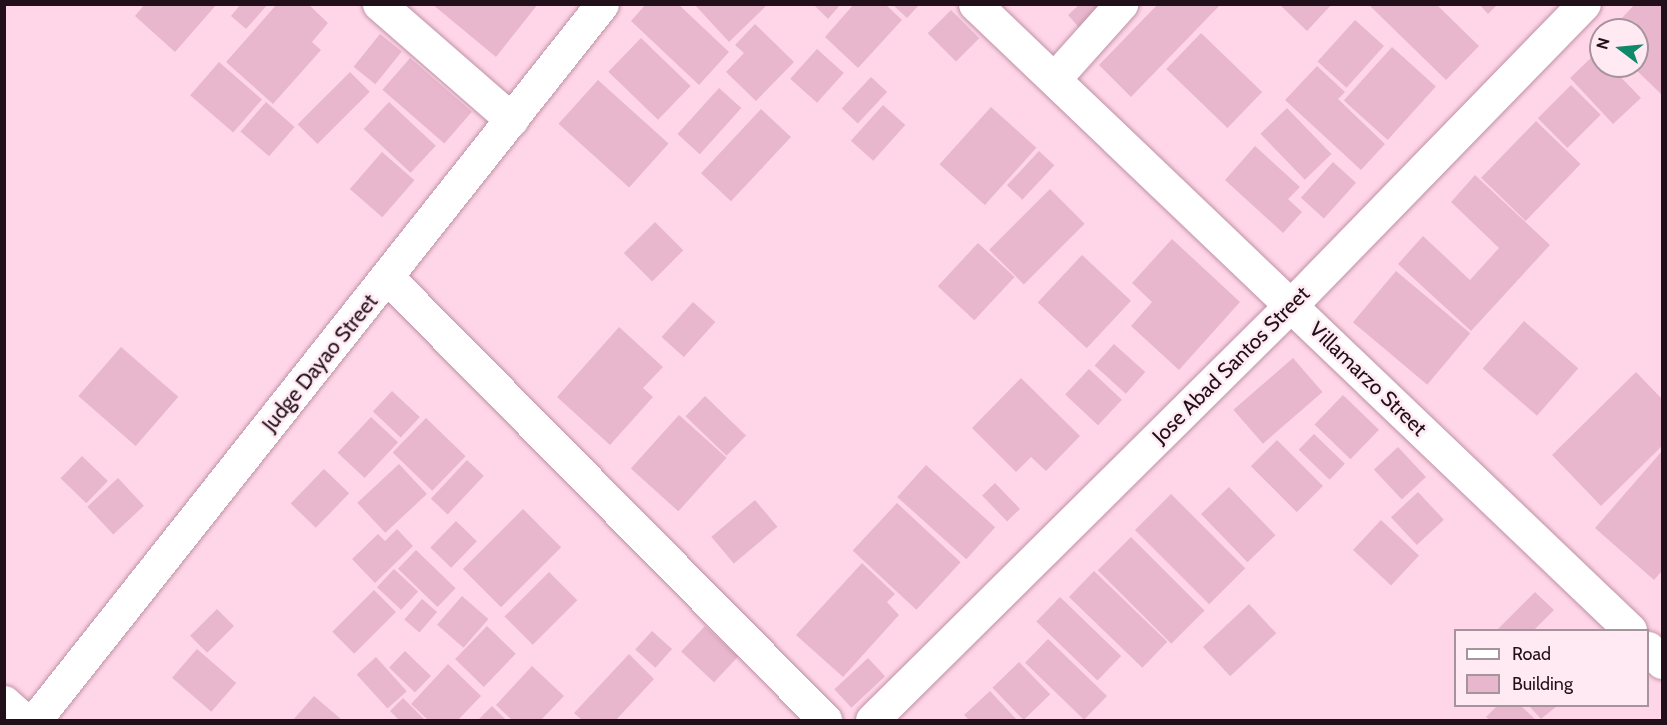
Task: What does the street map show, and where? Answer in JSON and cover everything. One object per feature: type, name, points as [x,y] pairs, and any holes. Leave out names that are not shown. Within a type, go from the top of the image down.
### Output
[{"type":"street","points":[[379,4],[512,120]]},
{"type":"street","name":"Judge Dayao Street","points":[[35,720],[388,278],[603,4]]},
{"type":"street","name":"Villamarzo Street","points":[[975,4],[1629,629]]},
{"type":"street","points":[[1054,79],[1121,4]]},
{"type":"street","name":"Jose Abad Santos Street","points":[[872,720],[1291,305],[1584,4]]},
{"type":"street","points":[[388,278],[825,720]]},
{"type":"street","points":[[1649,650],[1662,662]]},
{"type":"street","points":[[4,702],[24,720]]},
{"type":"building","points":[[145,4],[217,4],[175,52],[135,16]]},
{"type":"building","points":[[241,4],[268,4],[246,29],[231,16]]},
{"type":"building","points":[[277,4],[308,4],[328,23],[312,42],[321,50],[273,104],[226,62]]},
{"type":"building","points":[[432,4],[538,4],[496,57]]},
{"type":"building","points":[[646,4],[678,4],[729,52],[699,85],[631,21]]},
{"type":"building","points":[[694,4],[768,4],[729,42]]},
{"type":"building","points":[[813,4],[841,4],[828,19]]},
{"type":"building","points":[[854,4],[885,4],[902,20],[858,68],[825,37]]},
{"type":"building","points":[[1080,4],[1104,4],[1083,32],[1068,15]]},
{"type":"building","points":[[1158,4],[1221,4],[1131,97],[1099,65]]},
{"type":"building","points":[[1279,4],[1332,4],[1307,31]]},
{"type":"building","points":[[1368,4],[1436,4],[1479,46],[1446,80]]},
{"type":"building","points":[[1479,4],[1498,4],[1488,14]]},
{"type":"building","points":[[1635,4],[1662,4],[1662,95],[1644,78],[1649,78],[1649,18],[1622,18]]},
{"type":"building","points":[[893,5],[919,5],[907,18]]},
{"type":"building","points":[[951,10],[979,38],[956,62],[928,33]]},
{"type":"building","points":[[1355,20],[1384,46],[1347,88],[1318,62]]},
{"type":"building","points":[[755,24],[794,62],[756,101],[726,72],[744,53],[735,45]]},
{"type":"building","points":[[1201,33],[1262,92],[1227,128],[1166,69]]},
{"type":"building","points":[[380,34],[402,52],[375,84],[354,67]]},
{"type":"building","points":[[641,38],[691,86],[658,120],[608,72]]},
{"type":"building","points":[[1392,47],[1436,86],[1388,140],[1344,101]]},
{"type":"building","points":[[817,49],[844,73],[817,103],[790,79]]},
{"type":"building","points":[[410,58],[472,112],[444,143],[382,90]]},
{"type":"building","points":[[1589,60],[1589,78],[1622,78],[1641,98],[1613,124],[1570,78]]},
{"type":"building","points":[[219,62],[262,99],[233,133],[190,95]]},
{"type":"building","points":[[1317,66],[1345,92],[1338,99],[1385,144],[1361,170],[1285,100]]},
{"type":"building","points":[[350,72],[370,92],[317,144],[298,124]]},
{"type":"building","points":[[871,77],[887,92],[858,123],[842,108]]},
{"type":"building","points":[[598,80],[669,144],[629,187],[559,124]]},
{"type":"building","points":[[1571,85],[1601,115],[1567,148],[1538,118]]},
{"type":"building","points":[[719,88],[741,108],[700,154],[678,134]]},
{"type":"building","points":[[266,102],[295,127],[269,156],[240,131]]},
{"type":"building","points":[[389,102],[436,146],[411,173],[364,129]]},
{"type":"building","points":[[883,105],[905,125],[873,161],[851,141]]},
{"type":"building","points":[[991,107],[1036,148],[985,205],[939,164]]},
{"type":"building","points":[[1287,108],[1331,154],[1305,180],[1260,134]]},
{"type":"building","points":[[761,109],[791,137],[731,201],[701,173]]},
{"type":"building","points":[[1536,121],[1581,164],[1526,221],[1481,178]]},
{"type":"building","points":[[1255,146],[1300,187],[1288,199],[1302,212],[1283,233],[1225,180]]},
{"type":"building","points":[[1039,151],[1054,165],[1022,200],[1007,185]]},
{"type":"building","points":[[382,152],[414,180],[382,217],[350,189]]},
{"type":"building","points":[[1333,162],[1356,183],[1324,218],[1301,198]]},
{"type":"building","points":[[1475,175],[1550,245],[1471,331],[1398,264],[1423,236],[1470,280],[1499,248],[1451,202]]},
{"type":"building","points":[[1050,189],[1085,224],[1024,284],[989,250]]},
{"type":"building","points":[[655,222],[683,250],[652,281],[624,253]]},
{"type":"building","points":[[1172,239],[1240,302],[1179,370],[1131,326],[1152,302],[1132,283]]},
{"type":"building","points":[[978,243],[1015,277],[974,320],[938,286]]},
{"type":"building","points":[[1082,255],[1131,301],[1087,348],[1038,303]]},
{"type":"building","points":[[1396,271],[1470,333],[1427,385],[1353,322]]},
{"type":"building","points":[[693,302],[715,322],[684,357],[662,337]]},
{"type":"building","points":[[1524,321],[1578,368],[1537,416],[1483,369]]},
{"type":"building","points":[[619,327],[663,367],[643,388],[653,397],[610,445],[557,397]]},
{"type":"building","points":[[1114,344],[1145,372],[1126,394],[1095,366]]},
{"type":"building","points":[[121,347],[178,397],[136,446],[78,396]]},
{"type":"building","points":[[1293,358],[1323,392],[1263,444],[1233,410]]},
{"type":"building","points":[[1089,369],[1122,400],[1098,425],[1065,395]]},
{"type":"building","points":[[1636,372],[1662,399],[1662,446],[1601,506],[1552,455]]},
{"type":"building","points":[[1021,378],[1080,436],[1046,471],[1031,457],[1016,472],[972,428]]},
{"type":"building","points":[[392,391],[420,417],[401,437],[373,411]]},
{"type":"building","points":[[1343,395],[1379,430],[1350,459],[1315,424]]},
{"type":"building","points":[[705,396],[746,436],[727,456],[686,416]]},
{"type":"building","points":[[679,415],[727,458],[678,511],[631,469]]},
{"type":"building","points":[[371,417],[398,442],[365,478],[338,453]]},
{"type":"building","points":[[426,418],[466,456],[432,491],[393,453]]},
{"type":"building","points":[[1314,434],[1345,464],[1330,480],[1299,450]]},
{"type":"building","points":[[1277,440],[1323,486],[1297,512],[1251,466]]},
{"type":"building","points":[[1398,447],[1426,477],[1402,499],[1374,470]]},
{"type":"building","points":[[1662,451],[1662,571],[1654,580],[1595,528]]},
{"type":"building","points":[[82,456],[108,481],[86,503],[60,478]]},
{"type":"building","points":[[467,460],[484,476],[448,514],[431,499]]},
{"type":"building","points":[[399,464],[427,494],[385,533],[357,503]]},
{"type":"building","points":[[926,465],[995,527],[966,559],[897,497]]},
{"type":"building","points":[[324,469],[349,493],[316,528],[291,504]]},
{"type":"building","points":[[118,478],[144,506],[113,534],[87,507]]},
{"type":"building","points":[[995,483],[1020,509],[1007,521],[982,496]]},
{"type":"building","points":[[1229,487],[1276,535],[1247,562],[1201,514]]},
{"type":"building","points":[[1418,492],[1444,520],[1417,545],[1391,517]]},
{"type":"building","points":[[1171,494],[1245,568],[1209,604],[1135,530]]},
{"type":"building","points":[[755,500],[777,527],[734,563],[711,537]]},
{"type":"building","points":[[897,503],[961,562],[916,610],[853,551]]},
{"type":"building","points":[[523,509],[561,547],[501,607],[463,569]]},
{"type":"building","points":[[1381,520],[1419,555],[1391,585],[1353,550]]},
{"type":"building","points":[[456,521],[477,541],[451,568],[430,548]]},
{"type":"building","points":[[397,529],[413,546],[375,583],[352,559],[378,534],[385,541]]},
{"type":"building","points":[[1131,537],[1205,611],[1171,644],[1098,570]]},
{"type":"building","points":[[416,550],[456,588],[438,607],[398,569]]},
{"type":"building","points":[[862,563],[895,594],[887,602],[899,615],[843,677],[796,635]]},
{"type":"building","points":[[394,569],[418,592],[401,610],[377,587]]},
{"type":"building","points":[[1094,571],[1167,642],[1142,668],[1069,597]]},
{"type":"building","points":[[549,572],[577,600],[533,645],[504,617]]},
{"type":"building","points":[[374,590],[396,612],[354,654],[332,632]]},
{"type":"building","points":[[1535,592],[1554,610],[1535,629],[1498,629]]},
{"type":"building","points":[[462,596],[488,619],[463,648],[437,625]]},
{"type":"building","points":[[1060,597],[1121,656],[1098,681],[1036,621]]},
{"type":"building","points":[[422,599],[437,612],[419,632],[404,619]]},
{"type":"building","points":[[1249,604],[1276,633],[1230,676],[1203,647]]},
{"type":"building","points":[[217,609],[234,626],[207,653],[190,636]]},
{"type":"building","points":[[487,626],[516,654],[484,687],[455,659]]},
{"type":"building","points":[[705,626],[738,657],[714,682],[681,652]]},
{"type":"building","points":[[652,631],[672,649],[655,668],[635,650]]},
{"type":"building","points":[[1048,639],[1107,696],[1084,720],[1025,663]]},
{"type":"building","points":[[197,649],[236,683],[211,712],[172,678]]},
{"type":"building","points":[[405,651],[431,676],[415,693],[389,668]]},
{"type":"building","points":[[629,654],[654,679],[616,720],[582,720],[574,713]]},
{"type":"building","points":[[376,657],[407,691],[387,709],[357,674]]},
{"type":"building","points":[[868,658],[885,676],[851,708],[834,689]]},
{"type":"building","points":[[1019,662],[1050,694],[1024,720],[992,688]]},
{"type":"building","points":[[448,664],[481,696],[458,720],[428,720],[411,704]]},
{"type":"building","points":[[532,666],[564,696],[541,720],[512,720],[496,705]]},
{"type":"building","points":[[990,691],[1017,720],[969,720],[964,715]]},
{"type":"building","points":[[314,696],[342,720],[293,720]]},
{"type":"building","points":[[403,698],[425,720],[399,720],[390,711]]},
{"type":"building","points":[[492,706],[506,720],[478,720]]},
{"type":"building","points":[[1496,707],[1522,707],[1536,720],[1490,720],[1486,717]]},
{"type":"building","points":[[1530,707],[1556,707],[1541,719]]}]
